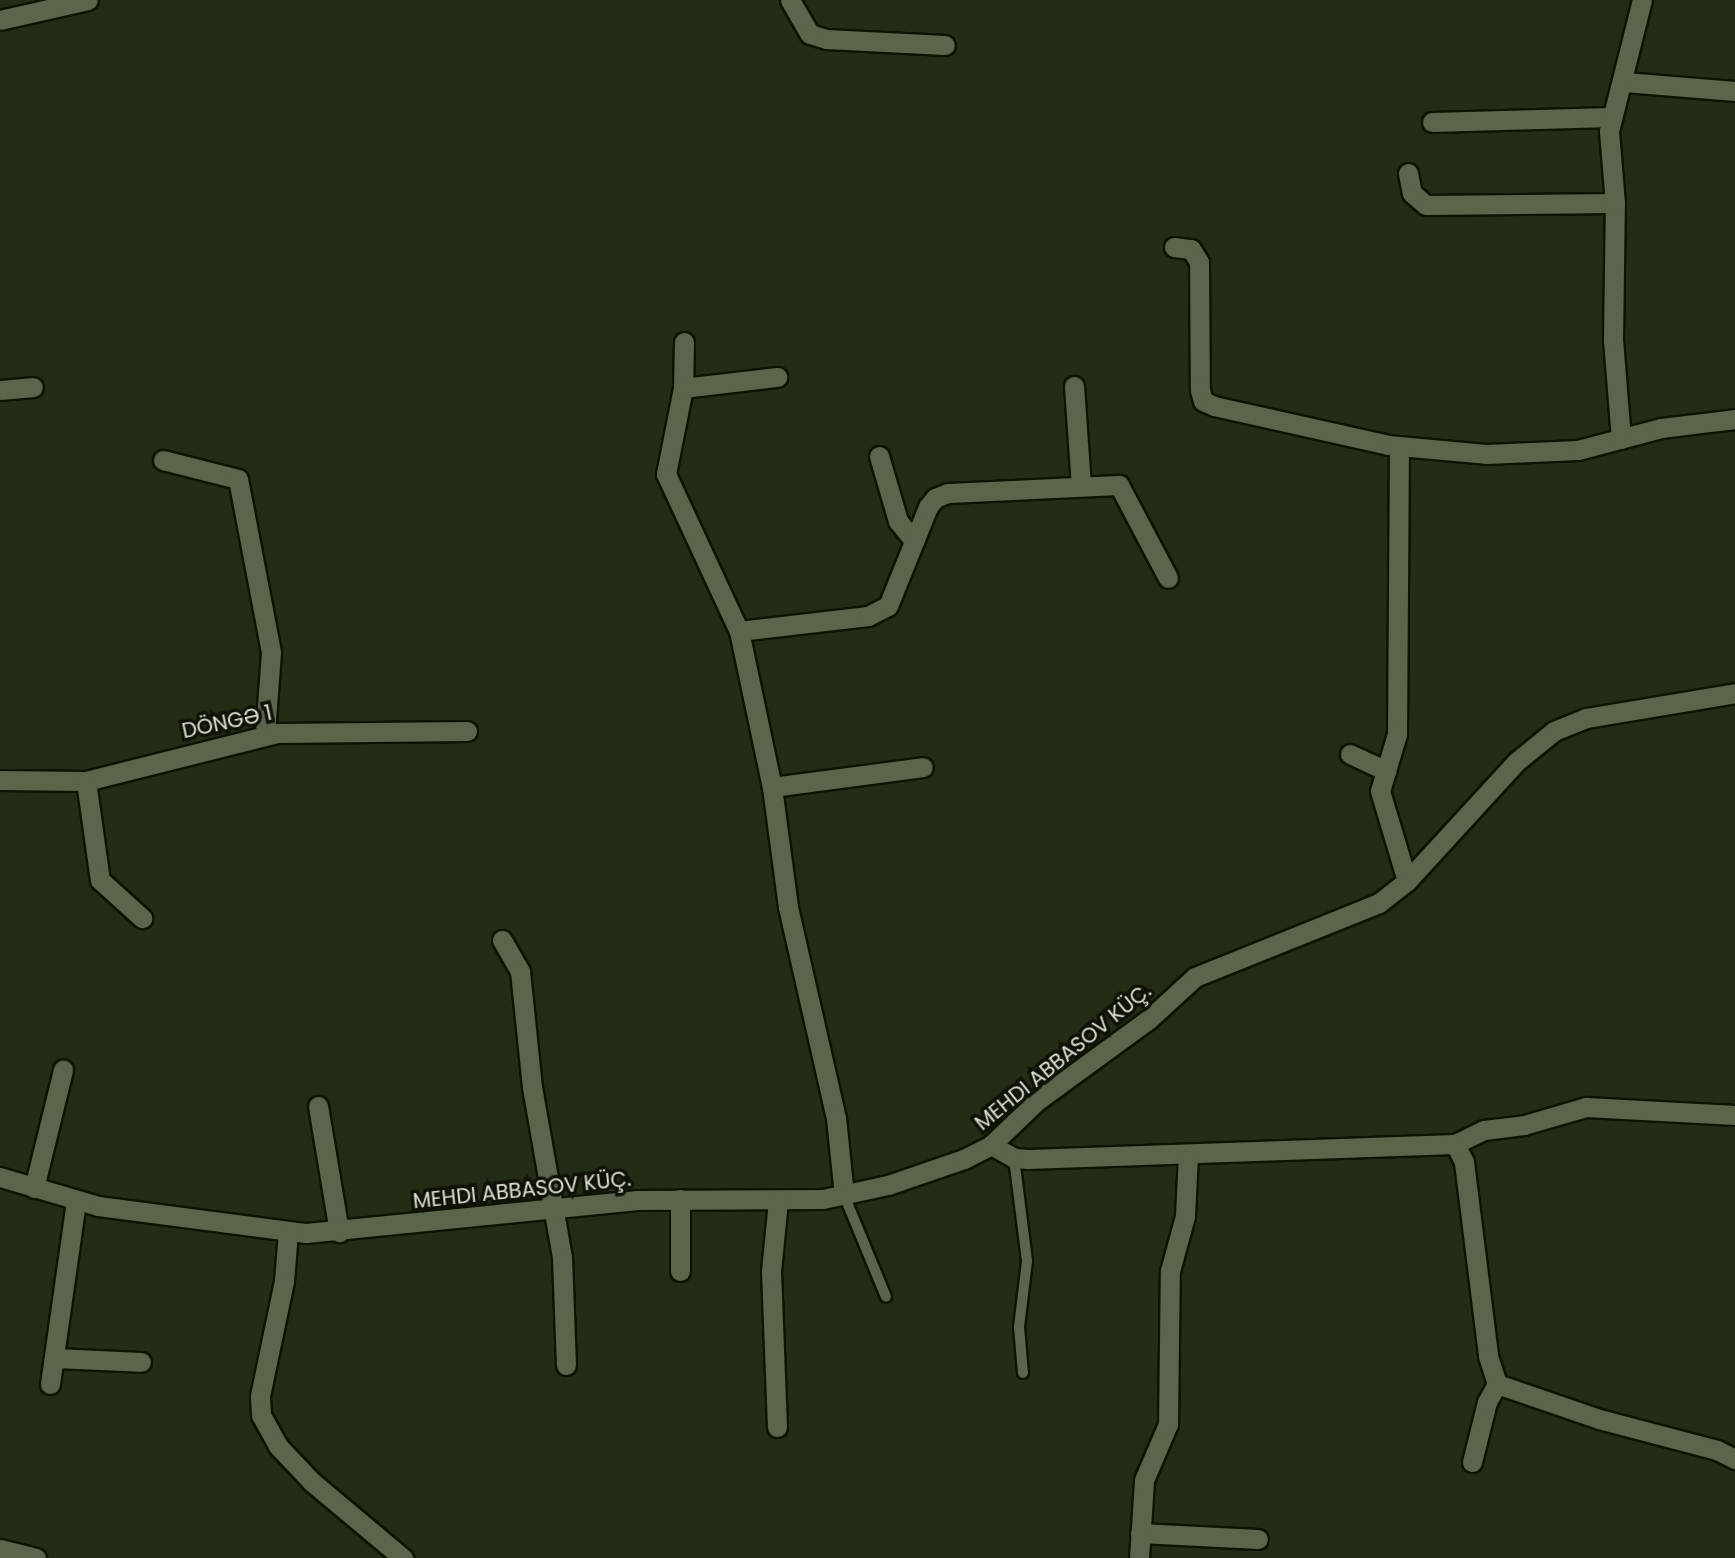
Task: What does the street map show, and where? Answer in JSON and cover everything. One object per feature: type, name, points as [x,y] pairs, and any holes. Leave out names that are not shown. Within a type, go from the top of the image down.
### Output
[{"type":"street","points":[[0,20],[88,0]]},
{"type":"street","points":[[790,0],[810,34],[826,40],[945,45]]},
{"type":"street","points":[[1621,439],[1613,340],[1615,203],[1610,117],[1625,82],[1642,0]]},
{"type":"street","points":[[1625,82],[1735,91]]},
{"type":"street","points":[[1432,122],[1610,117]]},
{"type":"street","points":[[1408,173],[1412,193],[1426,205],[1615,203]]},
{"type":"street","points":[[1174,247],[1191,249],[1199,262],[1203,401],[1399,447],[1525,454],[1578,450],[1621,439],[1735,419]]},
{"type":"street","points":[[684,342],[683,388],[666,474],[739,631],[772,787],[788,907],[836,1118],[844,1195]]},
{"type":"street","points":[[683,388],[777,377]]},
{"type":"street","points":[[1074,386],[1081,485]]},
{"type":"street","points":[[0,390],[33,387]]},
{"type":"street","points":[[1399,447],[1397,734],[1380,791],[1406,881]]},
{"type":"street","points":[[879,456],[898,521],[914,541]]},
{"type":"street","points":[[163,460],[238,479],[271,652],[265,734]]},
{"type":"street","points":[[739,631],[868,616],[888,606],[898,590],[914,541],[935,498],[948,493],[1112,483],[1126,491],[1168,578]]},
{"type":"street","name":"MEHDI ABBASOV KÜÇ.","points":[[0,1177],[76,1202],[288,1232],[339,1232],[553,1208],[681,1199],[778,1201],[844,1195],[923,1174],[991,1145],[1038,1100],[1150,1019],[1195,977],[1359,912],[1406,881],[1516,762],[1554,731],[1586,718],[1735,693]]},
{"type":"street","name":"DÖNGƏ 1","points":[[0,780],[86,780],[265,734],[467,731]]},
{"type":"street","points":[[1350,754],[1386,771]]},
{"type":"street","points":[[772,787],[923,767]]},
{"type":"street","points":[[86,780],[100,880],[142,918]]},
{"type":"street","points":[[502,940],[520,971],[532,1087],[566,1296],[566,1365]]},
{"type":"street","points":[[34,1188],[63,1070]]},
{"type":"street","points":[[318,1106],[339,1232]]},
{"type":"street","points":[[991,1145],[1014,1158],[1455,1144],[1484,1130],[1524,1125],[1586,1107],[1735,1115]]},
{"type":"street","points":[[1455,1144],[1464,1162],[1488,1356],[1497,1384],[1487,1402],[1472,1462]]},
{"type":"street","points":[[1139,1558],[1144,1480],[1168,1424],[1170,1271],[1185,1216],[1188,1154]]},
{"type":"street","points":[[680,1271],[681,1199]]},
{"type":"street","points":[[777,1427],[771,1271],[778,1201]]},
{"type":"street","points":[[50,1384],[76,1202]]},
{"type":"street","points":[[288,1232],[284,1281],[260,1396],[261,1415],[278,1446],[312,1482],[403,1558]]},
{"type":"street","points":[[54,1358],[141,1362]]},
{"type":"street","points":[[1497,1384],[1734,1455]]},
{"type":"street","points":[[1140,1533],[1258,1539]]},
{"type":"street","points":[[0,1549],[36,1558]]},
{"type":"lane","points":[[1014,1158],[1027,1261],[1019,1327],[1023,1373]]},
{"type":"lane","points":[[844,1195],[886,1297]]}]
